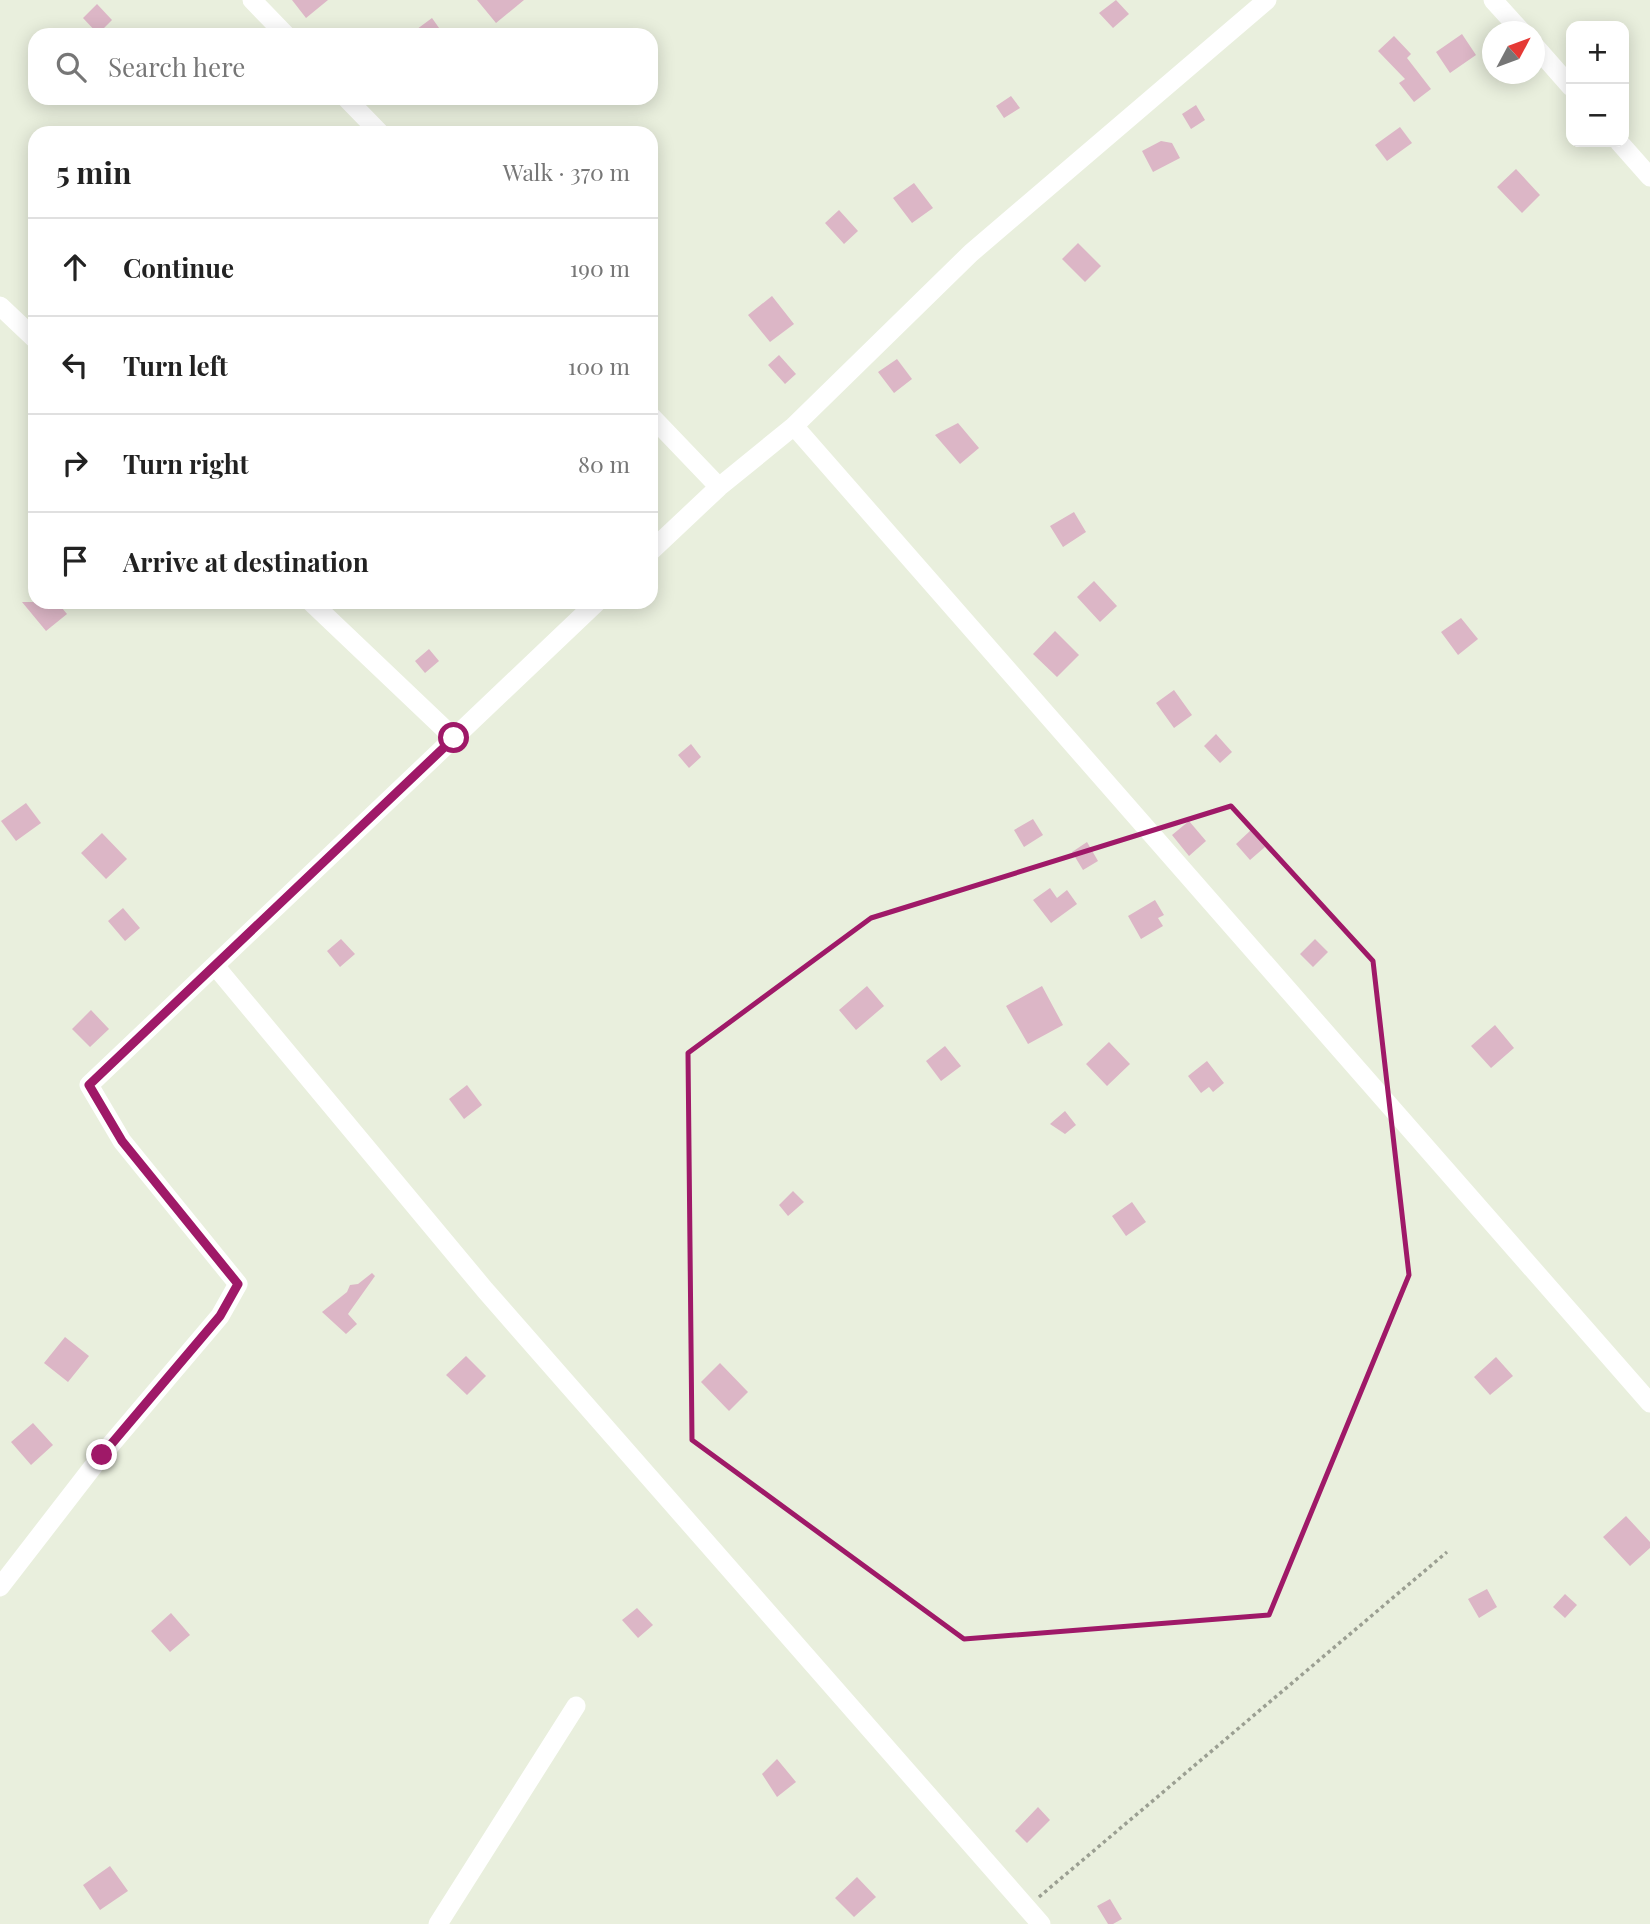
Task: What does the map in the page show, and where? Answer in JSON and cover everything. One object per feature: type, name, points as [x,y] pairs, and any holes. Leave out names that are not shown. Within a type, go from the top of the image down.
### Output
[{"type":"street","points":[[252,0],[279,28]]},
{"type":"street","points":[[658,544],[719,487],[794,426],[971,253],[1267,0]]},
{"type":"street","points":[[1493,0],[1512,21]]},
{"type":"street","points":[[1545,57],[1568,84]]},
{"type":"street","points":[[353,105],[373,126]]},
{"type":"street","points":[[1623,147],[1650,177]]},
{"type":"street","points":[[0,306],[28,332]]},
{"type":"street","points":[[658,423],[719,487]]},
{"type":"street","points":[[794,426],[1643,1381],[1650,1403]]},
{"type":"street","points":[[318,609],[454,738]]},
{"type":"street","points":[[0,1587],[102,1455],[220,1316],[238,1284],[122,1141],[89,1085],[590,609]]},
{"type":"street","points":[[216,967],[485,1290],[1041,1924]]},
{"type":"street","points":[[438,1924],[576,1706]]},
{"type":"path","points":[[1027,1908],[1447,1552]]},
{"type":"highlighted area","points":[[1231,806],[1373,961],[1409,1275],[1269,1615],[964,1639],[692,1440],[688,1053],[871,918]]},
{"type":"building","points":[[292,0],[328,0],[306,18]]},
{"type":"building","points":[[477,0],[524,0],[496,23]]},
{"type":"building","points":[[1116,0],[1129,14],[1113,28],[1099,13]]},
{"type":"building","points":[[97,4],[112,20],[104,28],[92,28],[83,18]]},
{"type":"building","points":[[432,18],[439,28],[418,28]]},
{"type":"building","points":[[1462,34],[1476,55],[1450,73],[1436,52]]},
{"type":"building","points":[[1394,36],[1411,54],[1407,58],[1431,89],[1414,102],[1399,83],[1405,79],[1378,51]]},
{"type":"building","points":[[1011,96],[1020,108],[1004,118],[996,106]]},
{"type":"building","points":[[1196,105],[1205,120],[1191,129],[1182,114]]},
{"type":"building","points":[[1400,127],[1412,143],[1387,161],[1375,145]]},
{"type":"building","points":[[1161,141],[1172,143],[1180,158],[1153,172],[1142,151]]},
{"type":"building","points":[[1516,169],[1540,195],[1522,213],[1497,187]]},
{"type":"building","points":[[914,183],[933,208],[912,223],[893,198]]},
{"type":"building","points":[[839,210],[858,231],[844,244],[825,223]]},
{"type":"building","points":[[1078,243],[1101,266],[1085,282],[1062,259]]},
{"type":"building","points":[[772,296],[794,324],[770,342],[748,315]]},
{"type":"building","points":[[779,355],[796,374],[785,384],[768,365]]},
{"type":"building","points":[[897,359],[912,379],[894,393],[878,372]]},
{"type":"building","points":[[958,423],[979,448],[960,464],[935,435]]},
{"type":"building","points":[[1074,512],[1086,532],[1063,547],[1050,526]]},
{"type":"building","points":[[1094,581],[1117,606],[1100,622],[1077,597]]},
{"type":"building","points":[[22,602],[28,602],[28,609],[63,609],[67,614],[46,631]]},
{"type":"building","points":[[1461,618],[1478,639],[1458,655],[1441,632]]},
{"type":"building","points":[[1055,631],[1079,655],[1057,677],[1033,654]]},
{"type":"building","points":[[429,649],[439,661],[425,673],[415,661]]},
{"type":"building","points":[[1174,690],[1192,715],[1174,728],[1156,703]]},
{"type":"building","points":[[1216,734],[1232,752],[1220,763],[1204,746]]},
{"type":"building","points":[[691,744],[701,757],[689,768],[678,755]]},
{"type":"building","points":[[26,803],[41,823],[16,841],[1,821]]},
{"type":"building","points":[[1033,819],[1043,835],[1024,847],[1014,830]]},
{"type":"building","points":[[1189,821],[1206,841],[1189,856],[1172,835]]},
{"type":"building","points":[[1251,830],[1265,847],[1250,860],[1236,844]]},
{"type":"building","points":[[102,833],[127,859],[106,879],[81,853]]},
{"type":"building","points":[[1087,842],[1098,861],[1083,870],[1072,852]]},
{"type":"building","points":[[1050,888],[1057,898],[1067,890],[1077,904],[1051,923],[1033,900]]},
{"type":"building","points":[[1155,900],[1164,915],[1158,918],[1163,926],[1141,939],[1128,916]]},
{"type":"building","points":[[123,908],[140,928],[125,941],[108,921]]},
{"type":"building","points":[[341,939],[355,954],[340,967],[327,951]]},
{"type":"building","points":[[1315,939],[1328,952],[1313,967],[1300,954]]},
{"type":"building","points":[[867,986],[884,1006],[856,1030],[839,1010]]},
{"type":"building","points":[[1042,986],[1063,1025],[1028,1044],[1006,1006]]},
{"type":"building","points":[[91,1010],[109,1029],[90,1047],[72,1029]]},
{"type":"building","points":[[1495,1025],[1514,1048],[1491,1068],[1471,1046]]},
{"type":"building","points":[[1109,1042],[1130,1064],[1107,1086],[1086,1064]]},
{"type":"building","points":[[945,1046],[961,1066],[941,1081],[926,1061]]},
{"type":"building","points":[[1207,1061],[1224,1083],[1213,1092],[1209,1087],[1201,1093],[1188,1076]]},
{"type":"building","points":[[467,1085],[482,1105],[464,1119],[449,1099]]},
{"type":"building","points":[[1065,1111],[1076,1125],[1065,1134],[1050,1124]]},
{"type":"building","points":[[793,1191],[804,1202],[788,1216],[779,1205]]},
{"type":"building","points":[[1132,1202],[1146,1222],[1126,1236],[1112,1216]]},
{"type":"building","points":[[372,1273],[375,1276],[348,1314],[357,1324],[346,1334],[322,1312],[347,1292],[350,1285],[358,1284]]},
{"type":"building","points":[[65,1337],[89,1356],[68,1382],[44,1363]]},
{"type":"building","points":[[466,1356],[486,1376],[467,1395],[446,1375]]},
{"type":"building","points":[[1496,1357],[1513,1376],[1490,1395],[1474,1377]]},
{"type":"building","points":[[720,1363],[748,1392],[729,1411],[701,1382]]},
{"type":"building","points":[[33,1423],[53,1445],[31,1465],[11,1442]]},
{"type":"building","points":[[1626,1516],[1650,1542],[1650,1548],[1630,1566],[1603,1537]]},
{"type":"building","points":[[1487,1589],[1497,1607],[1479,1618],[1468,1599]]},
{"type":"building","points":[[1565,1594],[1577,1605],[1565,1618],[1553,1607]]},
{"type":"building","points":[[637,1608],[653,1625],[638,1638],[622,1620]]},
{"type":"building","points":[[171,1613],[190,1635],[170,1652],[151,1631]]},
{"type":"building","points":[[777,1759],[796,1782],[777,1797],[762,1774]]},
{"type":"building","points":[[1038,1807],[1050,1820],[1027,1843],[1015,1831]]},
{"type":"building","points":[[110,1866],[128,1891],[100,1910],[83,1885]]},
{"type":"building","points":[[857,1877],[876,1897],[854,1917],[835,1898]]},
{"type":"building","points":[[1110,1899],[1122,1919],[1113,1924],[1108,1924],[1097,1906]]},
{"type":"route","points":[[102,1455],[220,1316],[238,1284],[122,1141],[89,1085],[454,738]]}]
